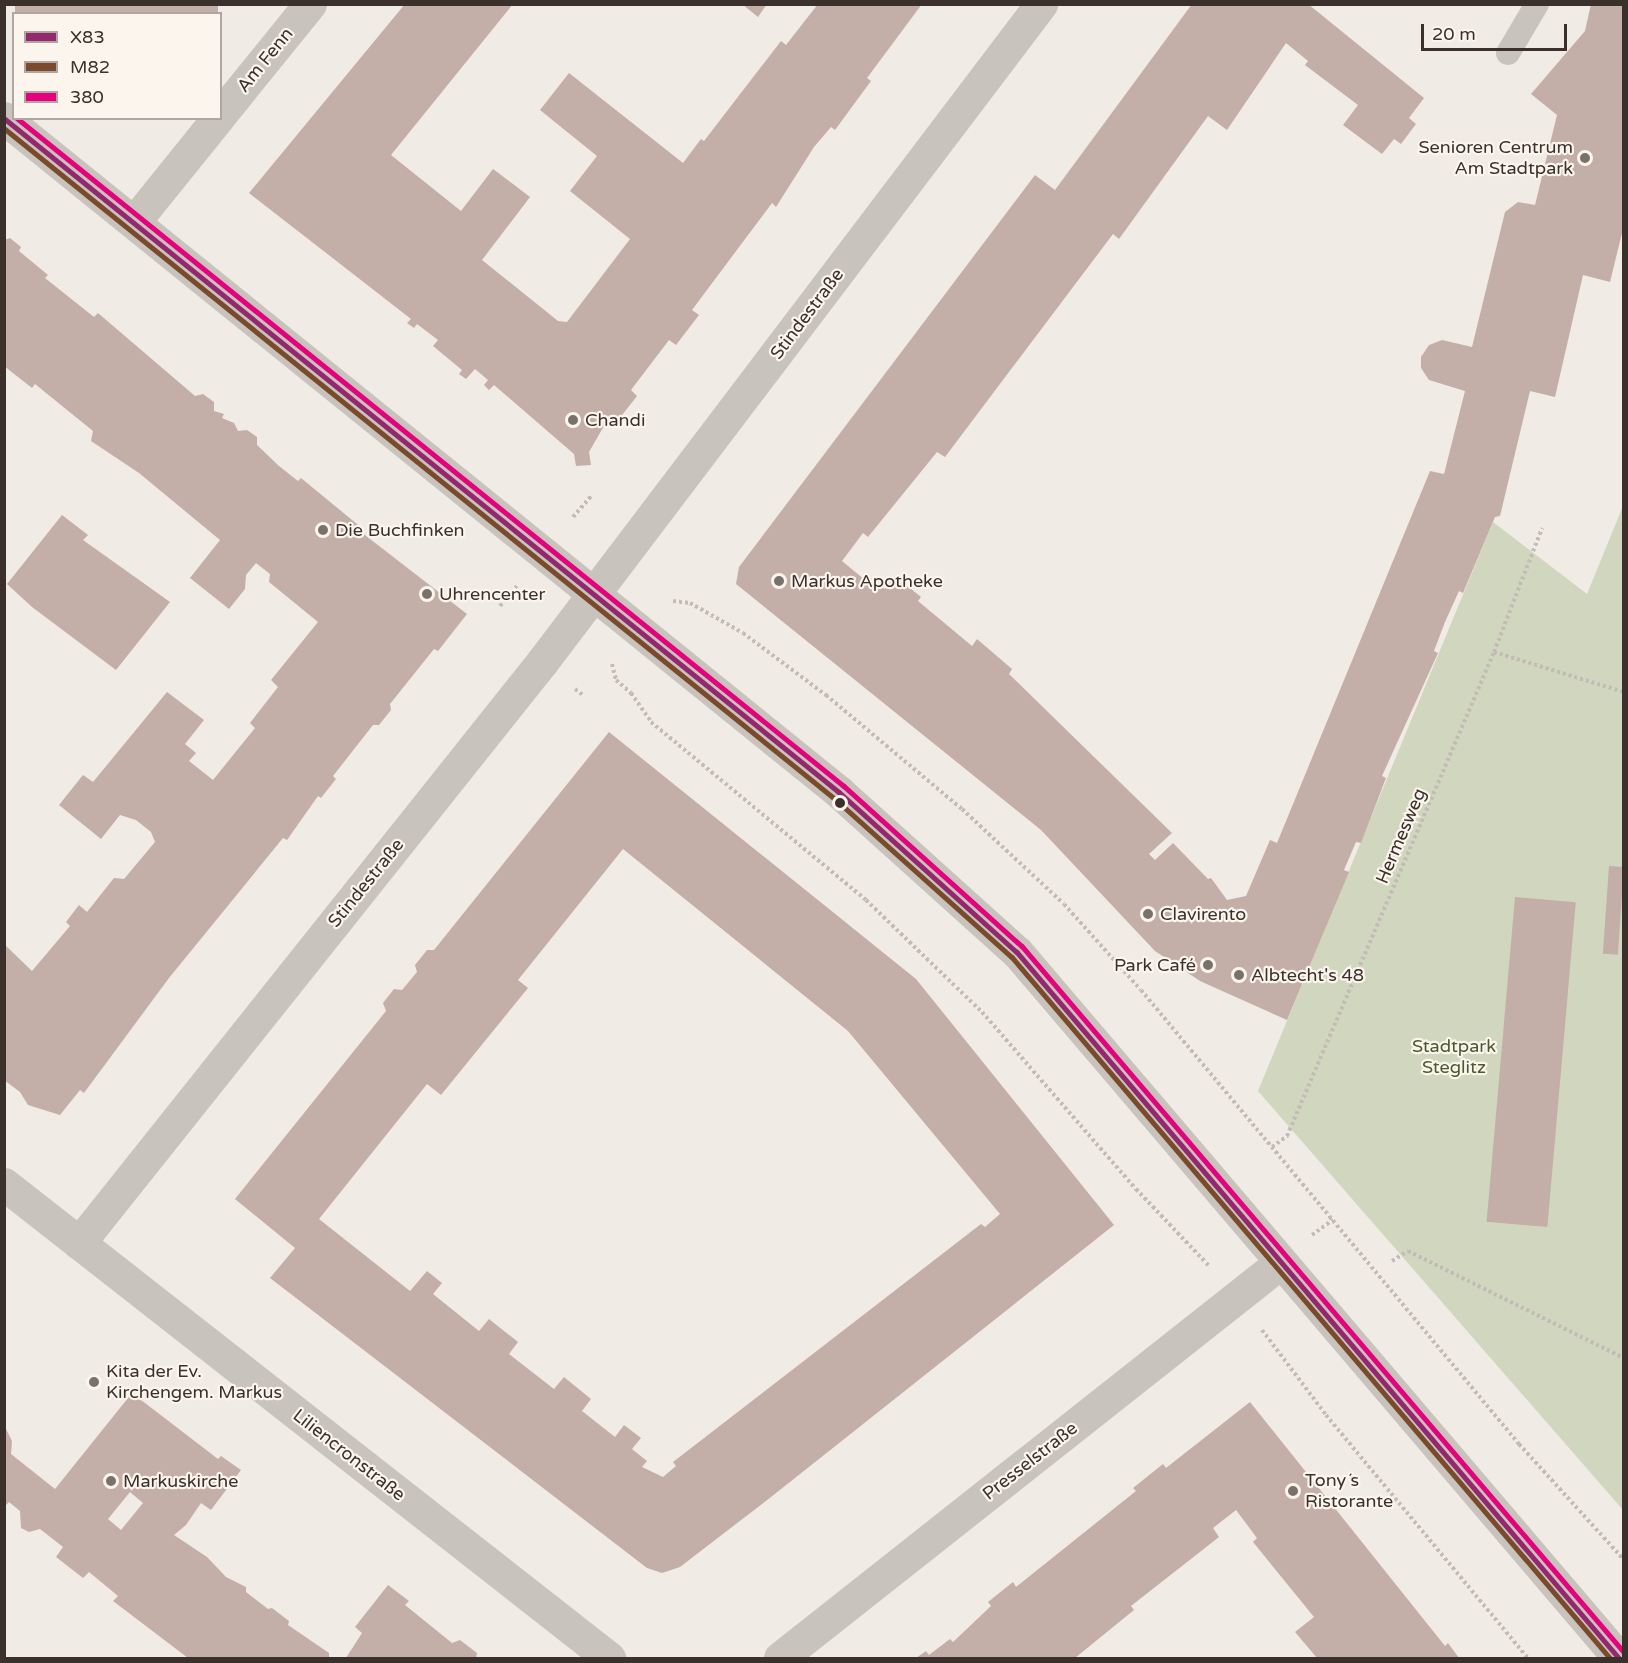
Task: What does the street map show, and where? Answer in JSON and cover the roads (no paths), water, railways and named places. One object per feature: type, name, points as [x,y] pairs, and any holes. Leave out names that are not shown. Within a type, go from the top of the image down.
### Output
[{"type":"street","name":"Am Fenn","points":[[222,113],[310,4]]},
{"type":"street","name":"Stindestraße","points":[[79,1243],[594,593],[1041,4]]},
{"type":"street","points":[[4,117],[839,792],[1017,952],[1129,1080],[1280,1263],[1619,1659]]},
{"type":"street","name":"Am Fenn","points":[[134,222],[217,120]]},
{"type":"street","name":"Liliencronstraße","points":[[4,1184],[609,1659]]},
{"type":"street","name":"Presselstraße","points":[[780,1659],[1280,1263]]},
{"type":"lane","points":[[1508,53],[1537,4]]},
{"type":"place","name":"Senioren Centrum Am Stadtpark","points":[[1585,158]]},
{"type":"place","name":"Chandi","points":[[573,420]]},
{"type":"place","name":"Die Buchfinken","points":[[323,530]]},
{"type":"place","name":"Markus Apotheke","points":[[779,581]]},
{"type":"place","name":"Uhrencenter","points":[[427,594]]},
{"type":"place","name":"Clavirento","points":[[1148,914]]},
{"type":"place","name":"Park Café","points":[[1208,965]]},
{"type":"place","name":"Albtecht's 48","points":[[1239,975]]},
{"type":"place","name":"Kita der Ev. Kirchengem. Markus","points":[[94,1382]]},
{"type":"place","name":"Markuskirche","points":[[111,1481]]},
{"type":"place","name":"Tony´s Ristorante","points":[[1293,1491]]},
{"type":"park label","name":"Stadtpark Steglitz","points":[[1454,1057]]}]
